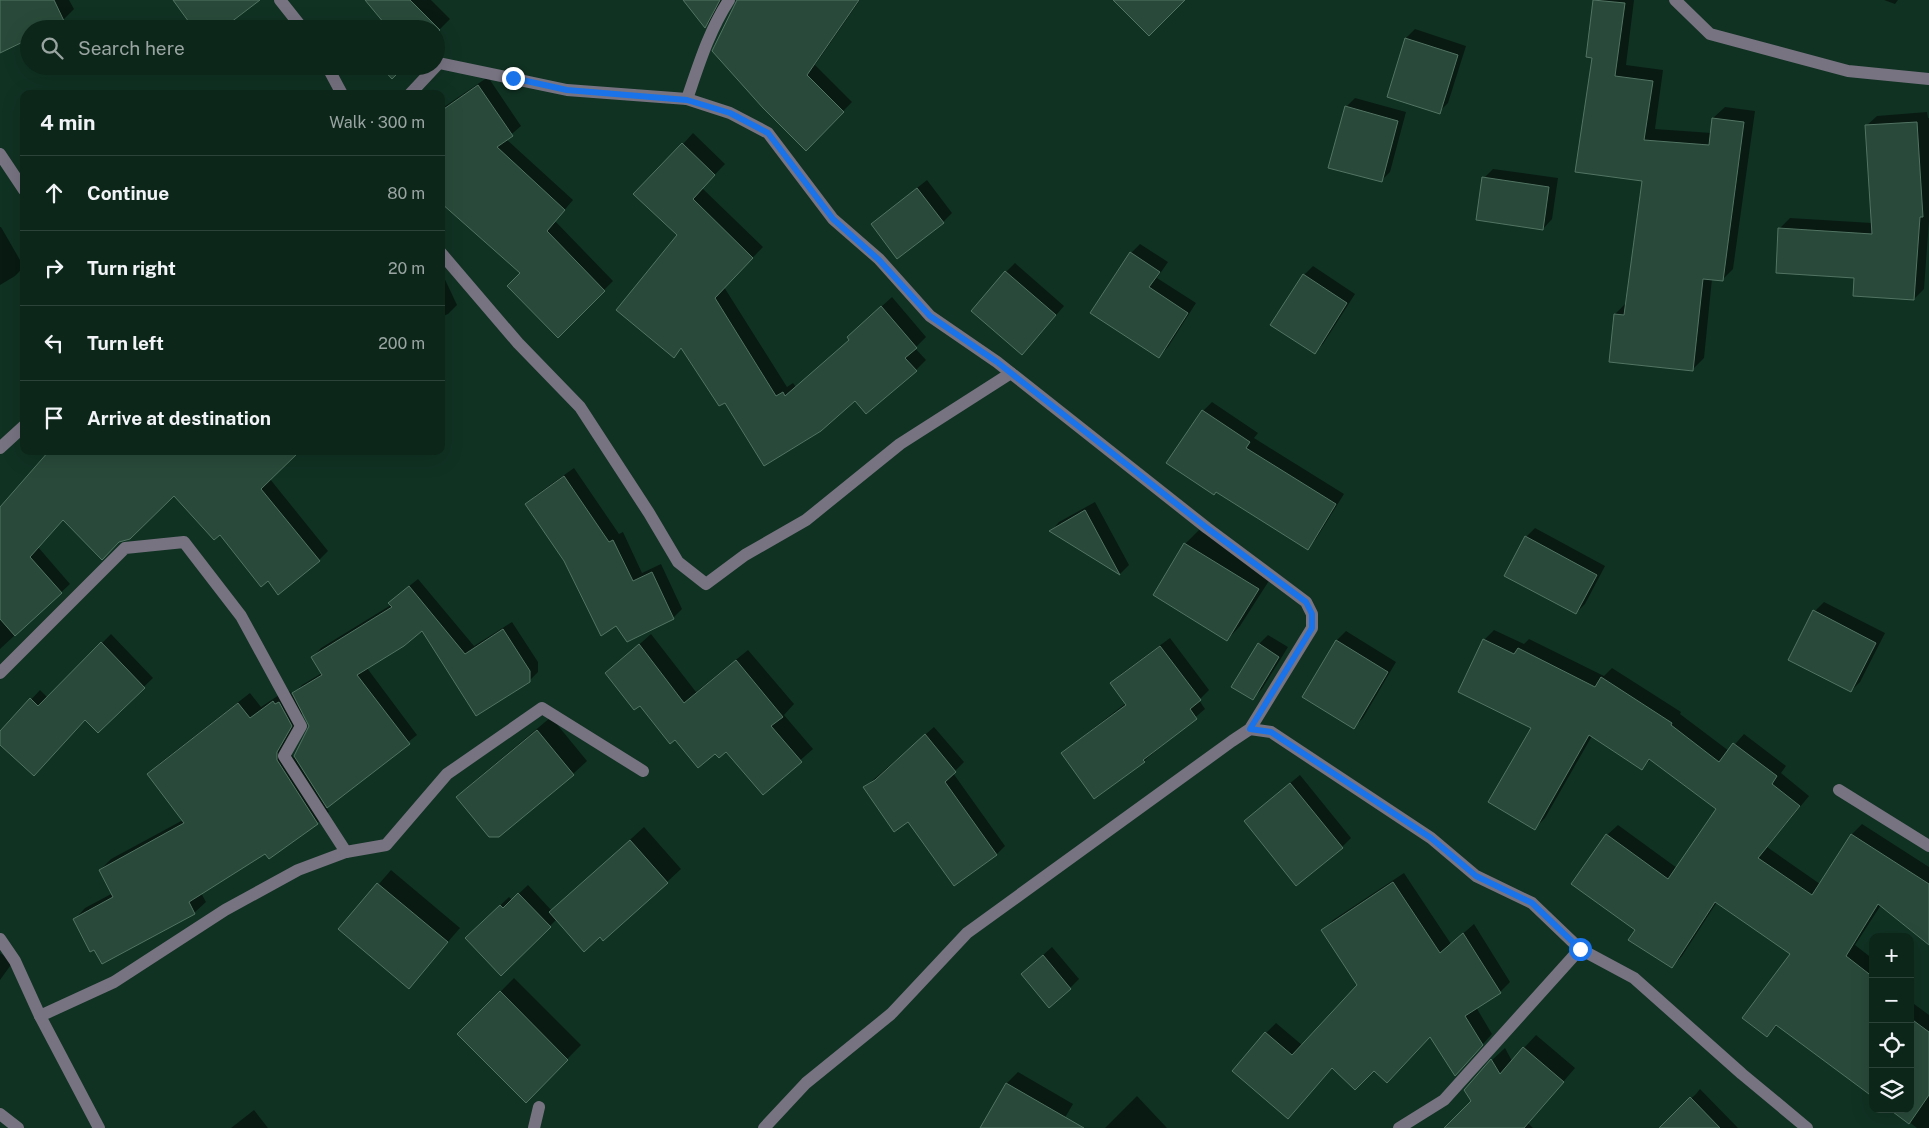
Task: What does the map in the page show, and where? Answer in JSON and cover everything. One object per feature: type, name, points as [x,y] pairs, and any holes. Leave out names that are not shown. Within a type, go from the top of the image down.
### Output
[{"type":"street","points":[[280,0],[296,20]]},
{"type":"street","points":[[687,100],[716,20],[729,0]]},
{"type":"street","points":[[1675,0],[1710,34],[1848,71],[1929,79]]},
{"type":"street","points":[[445,64],[567,90],[687,100],[730,113],[768,133],[833,219],[879,260],[930,316],[1011,374],[1207,528],[1306,602],[1312,614],[1312,628],[1250,729],[1232,740],[967,933],[891,1014],[806,1083],[764,1128]]},
{"type":"street","points":[[332,75],[340,90]]},
{"type":"street","points":[[414,90],[428,75]]},
{"type":"street","points":[[0,154],[20,184]]},
{"type":"street","points":[[445,258],[518,343],[580,407],[649,513],[678,562],[706,584],[745,555],[806,520],[900,444],[1011,374]]},
{"type":"street","points":[[0,448],[20,430]]},
{"type":"street","points":[[0,673],[125,548],[184,542],[241,616],[300,726],[284,756],[346,852]]},
{"type":"street","points":[[40,1016],[114,982],[226,910],[298,870],[346,852],[386,846],[448,774],[542,708],[643,771]]},
{"type":"street","points":[[1250,729],[1271,732],[1431,838],[1476,876],[1532,903],[1580,949],[1634,978],[1742,1074],[1807,1128]]},
{"type":"street","points":[[1839,790],[1929,846]]},
{"type":"street","points":[[0,939],[15,961],[40,1016],[99,1128]]},
{"type":"street","points":[[1399,1128],[1444,1100],[1580,949]]},
{"type":"street","points":[[534,1128],[539,1107]]},
{"type":"street","points":[[0,1114],[18,1128]]},
{"type":"building","points":[[0,0],[54,0],[64,20],[20,20],[20,43],[0,53]]},
{"type":"building","points":[[173,0],[260,0],[234,20],[187,20]]},
{"type":"building","points":[[365,0],[410,0],[430,20],[382,20]]},
{"type":"building","points":[[683,0],[720,0],[705,28]]},
{"type":"building","points":[[737,0],[859,0],[807,75],[844,112],[806,151],[763,108],[712,51]]},
{"type":"building","points":[[1113,0],[1185,0],[1149,36]]},
{"type":"building","points":[[1593,0],[1625,3],[1615,76],[1653,81],[1644,140],[1709,145],[1712,118],[1744,122],[1723,281],[1703,279],[1693,371],[1609,362],[1614,314],[1624,315],[1642,181],[1575,172],[1592,58],[1586,57]]},
{"type":"building","points":[[1405,38],[1458,55],[1440,114],[1387,97]]},
{"type":"building","points":[[478,85],[513,136],[497,147],[565,210],[547,231],[605,291],[558,338],[507,286],[520,273],[445,207],[445,108]]},
{"type":"building","points":[[1345,106],[1398,121],[1382,182],[1328,168]]},
{"type":"building","points":[[1917,122],[1923,217],[1920,217],[1914,300],[1853,296],[1854,278],[1776,273],[1778,228],[1872,234],[1865,125]]},
{"type":"building","points":[[682,143],[715,175],[693,199],[753,258],[715,298],[776,396],[783,392],[785,396],[849,340],[847,337],[881,306],[917,348],[905,358],[917,371],[866,414],[855,401],[821,431],[764,466],[725,403],[719,406],[681,348],[674,358],[616,310],[677,235],[633,194]]},
{"type":"building","points":[[1482,177],[1549,187],[1543,230],[1476,220]]},
{"type":"building","points":[[917,188],[944,223],[897,259],[871,224]]},
{"type":"building","points":[[1130,252],[1160,272],[1149,287],[1188,313],[1159,358],[1090,313]]},
{"type":"building","points":[[1005,271],[1056,315],[1022,355],[971,311]]},
{"type":"building","points":[[1303,274],[1347,303],[1315,354],[1270,325]]},
{"type":"building","points":[[1202,410],[1250,442],[1246,448],[1336,504],[1308,550],[1216,492],[1214,495],[1166,463]]},
{"type":"building","points":[[46,455],[296,455],[261,489],[320,561],[278,595],[268,581],[261,587],[220,535],[214,540],[174,496],[130,539],[119,542],[102,560],[63,520],[30,557],[62,593],[15,636],[0,619],[0,507]]},
{"type":"building","points":[[564,476],[609,542],[613,540],[633,581],[652,572],[674,619],[627,642],[616,626],[601,636],[564,561],[525,504]]},
{"type":"building","points":[[1085,510],[1120,575],[1049,531]]},
{"type":"building","points":[[1525,536],[1597,575],[1576,614],[1504,576]]},
{"type":"building","points":[[1184,543],[1259,589],[1227,641],[1153,595]]},
{"type":"building","points":[[409,586],[465,654],[503,629],[530,671],[530,682],[476,716],[422,631],[404,646],[357,675],[410,744],[327,808],[294,756],[309,726],[292,693],[322,675],[311,657],[392,607],[388,603]]},
{"type":"building","points":[[1813,610],[1876,643],[1851,692],[1788,660]]},
{"type":"building","points":[[1483,639],[1514,654],[1518,648],[1595,687],[1601,677],[1672,723],[1671,725],[1719,762],[1733,743],[1777,776],[1772,784],[1800,806],[1758,858],[1812,895],[1851,834],[1929,884],[1929,945],[1878,904],[1846,956],[1869,974],[1869,1094],[1776,1025],[1767,1037],[1742,1018],[1790,954],[1715,902],[1672,968],[1628,940],[1635,930],[1571,884],[1606,834],[1668,879],[1716,809],[1649,759],[1642,770],[1589,735],[1535,830],[1488,802],[1531,728],[1458,692]]},
{"type":"building","points":[[1336,640],[1388,672],[1354,729],[1302,697]]},
{"type":"building","points":[[101,642],[145,688],[98,733],[85,720],[34,776],[0,745],[0,731],[30,698],[38,706]]},
{"type":"building","points":[[1258,643],[1279,657],[1253,700],[1231,687]]},
{"type":"building","points":[[639,644],[684,703],[736,660],[783,717],[771,726],[802,762],[763,795],[726,752],[719,758],[715,754],[698,768],[675,740],[670,744],[640,706],[634,710],[605,673]]},
{"type":"building","points":[[1160,646],[1201,700],[1190,709],[1197,719],[1143,760],[1145,762],[1094,799],[1061,753],[1126,705],[1110,683]]},
{"type":"building","points":[[273,701],[275,704],[279,702],[292,726],[277,752],[277,760],[318,824],[269,859],[265,854],[189,902],[195,914],[102,964],[94,950],[90,952],[73,919],[113,897],[99,870],[184,823],[147,774],[238,703],[250,718]]},
{"type":"building","points":[[537,730],[574,775],[499,837],[489,837],[456,797]]},
{"type":"building","points":[[925,734],[956,772],[945,782],[997,855],[954,886],[908,822],[894,832],[863,787],[875,780]]},
{"type":"building","points":[[1290,783],[1343,848],[1296,886],[1244,821]]},
{"type":"building","points":[[630,840],[668,883],[603,941],[600,937],[584,952],[549,912]]},
{"type":"building","points":[[1393,882],[1440,953],[1463,933],[1501,993],[1465,1016],[1483,1045],[1455,1076],[1430,1037],[1387,1083],[1374,1071],[1355,1090],[1332,1068],[1288,1119],[1232,1071],[1265,1032],[1292,1055],[1357,985],[1321,930]]},
{"type":"building","points":[[377,883],[448,942],[409,989],[338,929]]},
{"type":"building","points":[[518,893],[551,927],[501,976],[465,938],[500,905],[503,908]]},
{"type":"building","points":[[1043,955],[1071,989],[1049,1008],[1021,974]]},
{"type":"building","points":[[500,991],[568,1060],[526,1103],[457,1034]]},
{"type":"building","points":[[1914,1021],[1929,1032],[1929,1095],[1909,1124],[1894,1113],[1914,1113]]},
{"type":"building","points":[[1523,1047],[1564,1082],[1524,1128],[1444,1128],[1471,1101],[1464,1090],[1491,1059],[1500,1074]]},
{"type":"building","points":[[1006,1083],[1084,1128],[980,1128]]},
{"type":"building","points":[[1690,1097],[1720,1128],[1659,1128]]},
{"type":"route","points":[[513,78],[567,90],[687,100],[730,113],[768,133],[833,219],[879,260],[930,316],[997,362],[1207,528],[1306,602],[1312,614],[1312,628],[1250,729],[1271,732],[1431,838],[1476,876],[1532,903],[1580,949]]}]
